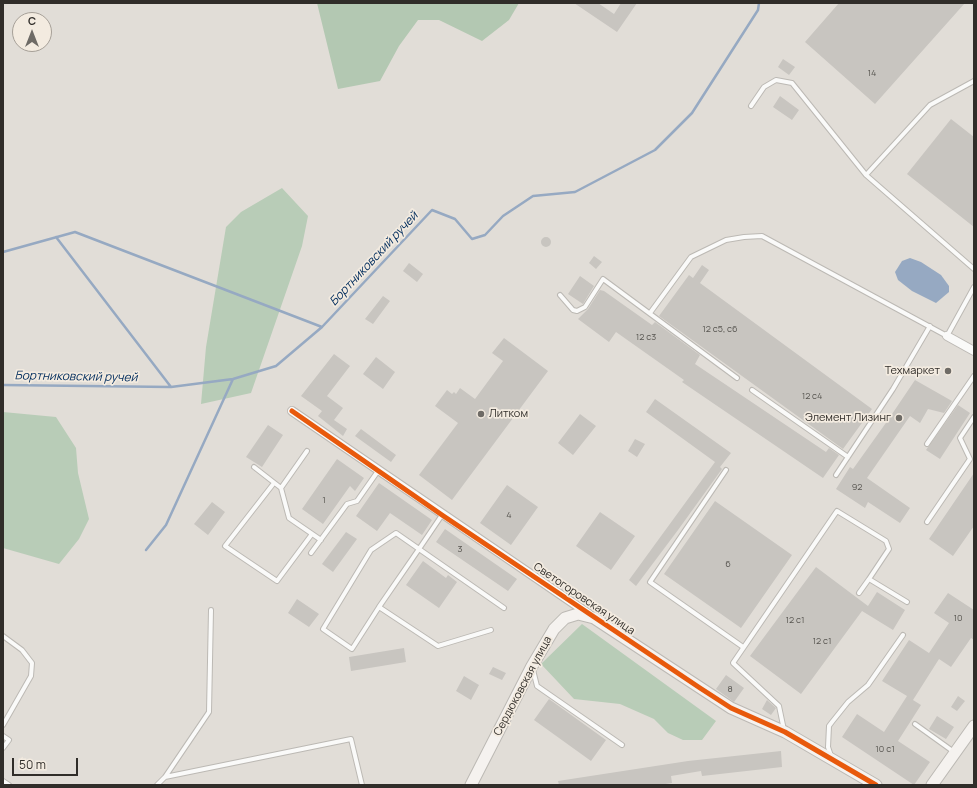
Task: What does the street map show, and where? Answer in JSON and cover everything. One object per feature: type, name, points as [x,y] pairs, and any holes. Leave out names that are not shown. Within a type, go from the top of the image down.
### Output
[{"type":"street","points":[[947,336],[974,351]]},
{"type":"street","name":"Светогоровская улица","points":[[292,411],[594,618],[731,708],[785,732],[876,785]]},
{"type":"street","name":"Сердюковская улица","points":[[471,785],[532,666],[561,621],[571,615],[578,614],[594,618]]},
{"type":"street","points":[[932,785],[974,726]]},
{"type":"lane","points":[[751,106],[764,86],[776,80],[792,83],[866,175],[974,269]]},
{"type":"lane","points":[[866,175],[930,104],[974,81]]},
{"type":"lane","points":[[650,313],[691,257],[726,240],[744,237],[762,236],[947,336],[974,287]]},
{"type":"lane","points":[[560,295],[573,310],[578,311],[585,307],[603,279],[737,378]]},
{"type":"lane","points":[[836,475],[893,389],[930,326]]},
{"type":"lane","points":[[927,444],[974,376]]},
{"type":"lane","points":[[752,390],[848,457]]},
{"type":"lane","points":[[927,522],[970,459],[960,438],[974,417]]},
{"type":"lane","points":[[281,488],[307,451]]},
{"type":"lane","points":[[254,467],[281,488],[289,518],[321,540]]},
{"type":"lane","points":[[726,470],[650,582],[743,647]]},
{"type":"lane","points":[[311,553],[347,504],[357,501],[378,471]]},
{"type":"lane","points":[[274,483],[225,546],[276,581],[312,534]]},
{"type":"lane","points":[[785,732],[779,706],[732,663],[837,512],[886,541],[889,549],[859,593]]},
{"type":"lane","points":[[442,515],[419,549],[378,608],[352,649],[324,629],[371,550],[396,534],[419,549],[504,608]]},
{"type":"lane","points":[[869,579],[907,602]]},
{"type":"lane","points":[[378,608],[438,646],[491,630]]},
{"type":"lane","points":[[157,785],[165,776],[209,712],[211,610]]},
{"type":"lane","points":[[832,758],[828,747],[829,726],[848,702],[868,685],[903,635]]},
{"type":"lane","points":[[3,636],[22,650],[32,663],[31,676],[3,725]]},
{"type":"lane","points":[[532,666],[537,686],[622,745]]},
{"type":"lane","points":[[914,724],[956,753]]},
{"type":"lane","points":[[3,736],[9,740],[3,748]]},
{"type":"lane","points":[[165,776],[351,739],[362,785]]},
{"type":"lane","points":[[3,781],[9,785]]},
{"type":"green space","points":[[317,3],[519,3],[509,20],[482,41],[439,20],[418,20],[399,46],[380,81],[338,89]]},
{"type":"green space","points":[[282,188],[308,216],[302,246],[251,393],[201,404],[206,347],[226,227],[241,212]]},
{"type":"green space","points":[[3,412],[56,417],[76,448],[78,473],[89,519],[79,539],[59,564],[3,548]]},
{"type":"green space","points":[[582,624],[716,721],[702,740],[683,740],[668,733],[654,719],[620,704],[574,699],[541,664]]},
{"type":"water","points":[[910,258],[921,262],[941,275],[949,286],[949,292],[936,303],[912,291],[898,280],[895,272],[902,261]]},
{"type":"building","points":[[574,3],[598,3],[614,14],[621,3],[637,3],[617,32]]},
{"type":"building","points":[[839,3],[965,3],[875,104],[805,42]]},
{"type":"building","points":[[783,59],[795,67],[789,75],[778,67]]},
{"type":"building","points":[[780,96],[799,110],[792,120],[773,107]]},
{"type":"building","points":[[951,119],[974,137],[974,227],[907,174]]},
{"type":"building","points":[[544,237],[548,237],[550,238],[550,246],[544,247],[541,244],[541,240]]},
{"type":"building","points":[[594,256],[602,262],[596,269],[589,263]]},
{"type":"building","points":[[409,263],[423,274],[417,282],[403,271]]},
{"type":"building","points":[[702,265],[709,270],[700,283],[872,409],[843,449],[659,316],[689,275],[693,278]]},
{"type":"building","points":[[580,276],[594,286],[583,304],[568,294]]},
{"type":"building","points":[[600,290],[604,291],[652,325],[655,322],[700,355],[695,364],[826,452],[829,448],[839,455],[823,478],[682,382],[684,380],[616,332],[609,342],[578,319],[588,309]]},
{"type":"building","points":[[383,296],[390,301],[373,324],[365,319]]},
{"type":"building","name":"Литком","points":[[504,338],[548,371],[452,500],[419,475],[458,423],[435,406],[447,390],[452,394],[454,392],[456,394],[460,388],[475,399],[503,361],[492,353]]},
{"type":"building","points":[[334,354],[350,366],[327,396],[343,408],[334,420],[347,429],[343,436],[318,416],[322,411],[301,396]]},
{"type":"building","points":[[376,357],[395,372],[383,389],[363,374]]},
{"type":"building","points":[[915,380],[952,401],[944,413],[928,409],[920,423],[910,416],[867,478],[910,508],[900,523],[868,502],[865,508],[836,489],[850,467],[853,469]]},
{"type":"building","points":[[655,399],[731,453],[720,467],[722,469],[636,586],[629,580],[715,462],[646,412]]},
{"type":"building","points":[[958,405],[970,413],[940,459],[926,450]]},
{"type":"building","points":[[580,414],[596,426],[573,455],[558,443]]},
{"type":"building","points":[[268,425],[283,435],[262,467],[246,457]]},
{"type":"building","points":[[361,429],[396,455],[391,462],[355,436]]},
{"type":"building","points":[[635,439],[645,444],[637,457],[628,451]]},
{"type":"building","points":[[337,459],[364,478],[355,491],[350,486],[323,524],[302,509]]},
{"type":"building","points":[[974,473],[974,526],[953,556],[929,539]]},
{"type":"building","points":[[379,483],[432,520],[422,535],[390,513],[377,531],[356,516]]},
{"type":"building","points":[[507,485],[538,507],[511,545],[480,523]]},
{"type":"building","points":[[715,501],[792,555],[741,628],[664,574]]},
{"type":"building","points":[[212,502],[225,512],[208,535],[194,524]]},
{"type":"building","points":[[600,512],[635,536],[611,570],[576,546]]},
{"type":"building","points":[[445,529],[517,579],[508,591],[436,542]]},
{"type":"building","points":[[346,532],[357,539],[333,572],[322,564]]},
{"type":"building","points":[[423,561],[446,578],[448,575],[457,582],[439,608],[406,585]]},
{"type":"building","points":[[816,567],[868,606],[877,592],[905,610],[893,630],[862,611],[801,694],[750,656]]},
{"type":"building","points":[[948,593],[974,610],[974,640],[971,638],[951,667],[939,659],[913,700],[921,705],[898,741],[930,762],[914,785],[842,737],[857,714],[884,732],[907,696],[882,681],[909,640],[929,653],[949,623],[934,613]]},
{"type":"building","points":[[297,599],[319,614],[309,627],[288,613]]},
{"type":"building","points":[[404,648],[406,662],[351,671],[349,657]]},
{"type":"building","points":[[493,667],[506,673],[502,680],[489,674]]},
{"type":"building","points":[[726,675],[744,688],[734,702],[716,689]]},
{"type":"building","points":[[464,676],[479,685],[471,700],[456,691]]},
{"type":"building","points":[[958,696],[965,701],[957,711],[951,707]]},
{"type":"building","points":[[549,699],[606,740],[591,761],[534,720]]},
{"type":"building","points":[[767,700],[776,708],[771,715],[762,709]]},
{"type":"building","points":[[937,716],[954,727],[946,739],[929,729]]},
{"type":"building","points":[[781,751],[782,767],[702,776],[701,771],[671,776],[672,783],[659,785],[559,785],[558,781],[688,761]]},
{"type":"waterway","name":"Бортниковский ручей","points":[[3,385],[171,387],[233,379],[276,366],[322,327],[432,210],[455,219],[472,239],[485,235],[503,216],[533,196],[575,192],[655,150],[692,113],[758,10],[759,3]]},
{"type":"waterway","points":[[3,252],[75,232],[322,327]]},
{"type":"waterway","points":[[56,237],[171,387]]},
{"type":"waterway","points":[[146,550],[166,525],[233,379]]},
{"type":"cycle path","points":[[292,411],[442,515],[731,708],[785,732],[876,785]]},
{"type":"place","name":"Техмаркет","points":[[948,371]]},
{"type":"place","name":"Литком","points":[[481,414]]},
{"type":"place","name":"Элемент Лизинг","points":[[899,418]]}]
